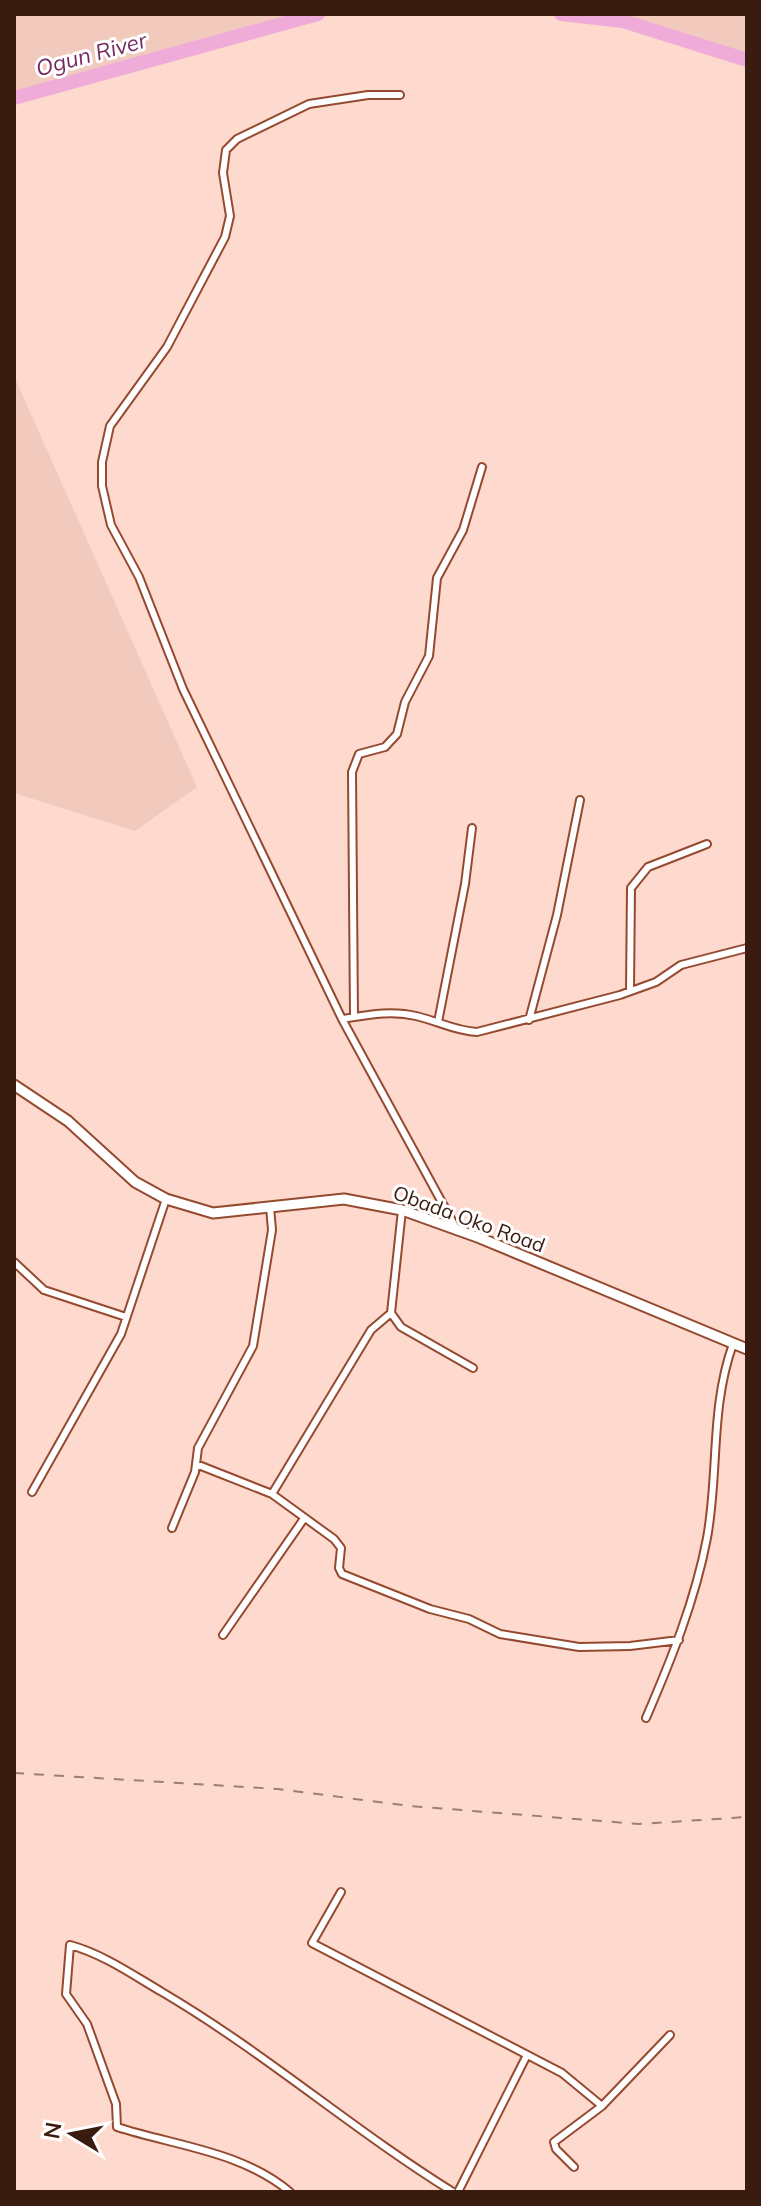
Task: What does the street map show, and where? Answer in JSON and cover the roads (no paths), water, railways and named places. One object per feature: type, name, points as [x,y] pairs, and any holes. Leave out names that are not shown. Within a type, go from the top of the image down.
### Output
[{"type":"main road","name":"Obada Oko Road","points":[[14,1085],[68,1121],[135,1182],[166,1199],[213,1213],[344,1199],[402,1210],[747,1349]]},
{"type":"street","points":[[400,95],[368,95],[309,104],[237,139],[226,150],[223,173],[230,216],[218,256],[167,347],[110,426],[102,462],[102,486],[111,525],[139,577],[183,689],[342,1019],[457,1230]]},
{"type":"street","points":[[354,1017],[352,772],[359,754],[385,747],[397,734],[405,702],[429,656],[437,578],[463,530],[482,467]]},
{"type":"street","points":[[529,1020],[557,915],[580,800]]},
{"type":"street","points":[[438,1022],[465,884],[472,828]]},
{"type":"street","points":[[630,991],[631,888],[648,867],[707,844]]},
{"type":"street","points":[[342,1019],[393,1013],[438,1022],[456,1031],[477,1032],[630,991],[656,982],[681,965],[747,948]]},
{"type":"street","points":[[32,1492],[121,1334],[166,1199]]},
{"type":"street","points":[[172,1528],[196,1464],[198,1448],[253,1346],[272,1230],[270,1207]]},
{"type":"street","points":[[402,1210],[391,1313],[401,1327],[473,1368]]},
{"type":"street","points":[[14,1262],[44,1290],[126,1317]]},
{"type":"street","points":[[272,1494],[371,1330],[391,1313]]},
{"type":"street","points":[[646,1718],[679,1640],[707,1536],[720,1381],[733,1344]]},
{"type":"street","points":[[196,1464],[272,1494],[339,1544],[342,1574],[430,1609],[469,1619],[500,1634],[579,1647],[630,1646],[679,1640]]},
{"type":"street","points":[[223,1635],[303,1520]]},
{"type":"street","points":[[341,1892],[312,1943],[562,2073],[602,2106]]},
{"type":"street","points":[[290,2192],[275,2180],[227,2158],[117,2127],[116,2104],[87,2024],[66,1994],[70,1945],[104,1958],[245,2043],[293,2082],[455,2192],[527,2055]]},
{"type":"street","points":[[574,2167],[556,2149],[554,2142],[602,2106],[670,2035]]},
{"type":"waterway","name":"Ogun River","points":[[14,98],[318,14]]},
{"type":"waterway","name":"Ogun River","points":[[561,14],[623,21],[747,60]]},
{"type":"railway","points":[[14,1773],[278,1789],[410,1806],[639,1824],[747,1817]]}]
